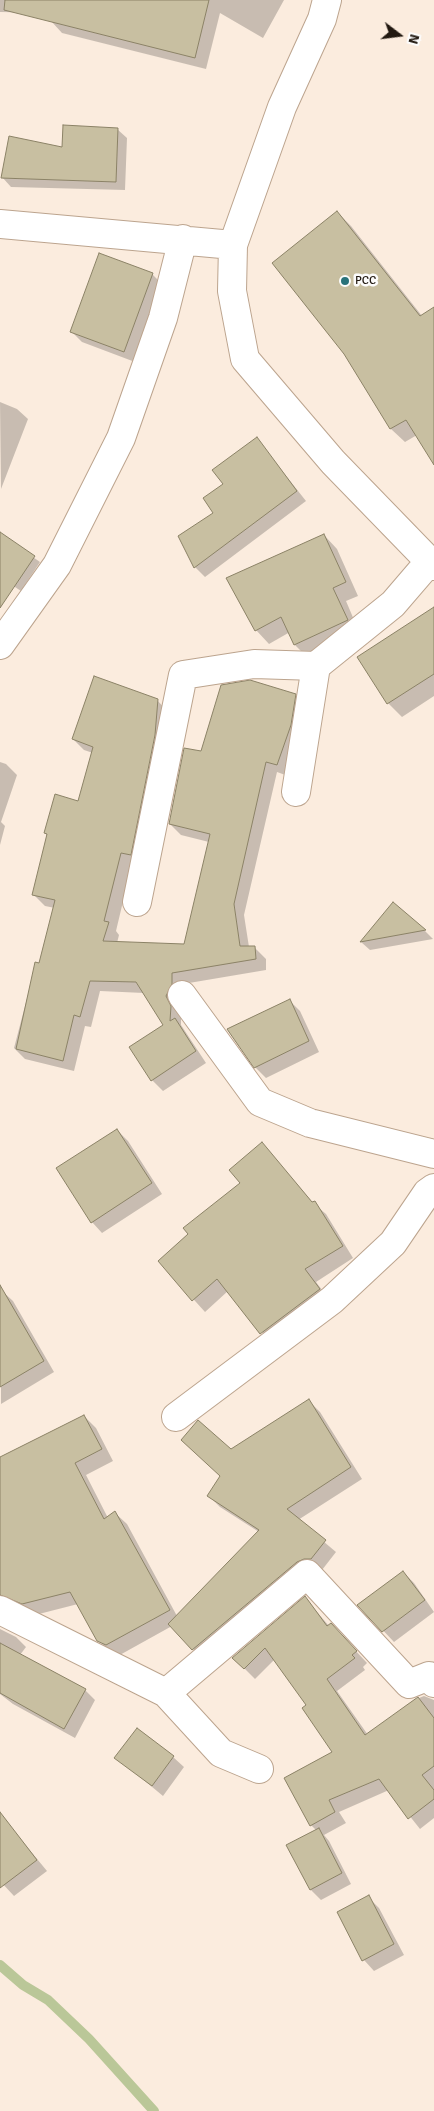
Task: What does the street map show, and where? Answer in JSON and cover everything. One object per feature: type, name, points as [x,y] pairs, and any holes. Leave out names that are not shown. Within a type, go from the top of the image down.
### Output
[{"type":"street","points":[[137,902],[183,675],[254,664],[316,666],[393,604],[432,564],[332,462],[245,359],[232,291],[233,245],[282,107],[322,19],[327,0]]},
{"type":"street","points":[[0,224],[233,245]]},
{"type":"street","points":[[0,645],[57,565],[121,438],[163,318],[183,239]]},
{"type":"street","points":[[296,792],[316,666]]},
{"type":"street","points":[[182,995],[260,1102],[310,1123],[434,1154]]},
{"type":"street","points":[[176,1417],[332,1300],[393,1243],[427,1193],[434,1188]]},
{"type":"street","points":[[166,1693],[307,1574],[410,1684],[429,1676],[434,1683]]},
{"type":"street","points":[[0,1610],[166,1693],[221,1753],[259,1768]]},
{"type":"building","points":[[5,0],[209,0],[195,58],[4,10]]},
{"type":"building","points":[[63,125],[118,128],[116,182],[1,178],[9,136],[62,147]]},
{"type":"building","points":[[337,211],[420,316],[434,307],[434,465],[406,420],[390,429],[344,354],[272,263]]},
{"type":"building","points":[[99,253],[153,273],[124,352],[70,332]]},
{"type":"building","points":[[257,437],[297,491],[194,568],[178,536],[213,513],[203,498],[223,484],[212,470]]},
{"type":"building","points":[[0,532],[35,556],[0,608]]},
{"type":"building","points":[[324,534],[346,582],[333,588],[348,620],[294,645],[281,617],[255,631],[226,578]]},
{"type":"building","points":[[434,607],[434,674],[387,704],[357,657]]},
{"type":"building","points":[[94,676],[158,699],[155,735],[131,855],[121,853],[104,921],[109,922],[103,941],[184,944],[210,834],[169,824],[184,748],[201,751],[221,685],[250,680],[296,694],[291,725],[277,765],[266,762],[234,904],[240,946],[255,946],[256,959],[172,973],[172,984],[166,996],[171,1006],[170,1021],[175,1018],[196,1051],[151,1081],[129,1047],[163,1025],[136,982],[90,981],[80,1017],[74,1015],[63,1061],[16,1049],[35,962],[39,963],[55,900],[32,895],[47,834],[44,833],[55,794],[78,801],[93,747],[72,739]]},
{"type":"building","points":[[393,902],[426,930],[360,942]]},
{"type":"building","points":[[290,999],[309,1041],[254,1068],[227,1029]]},
{"type":"building","points":[[117,1129],[152,1183],[91,1223],[56,1168]]},
{"type":"building","points":[[262,1142],[312,1202],[315,1201],[343,1246],[305,1269],[320,1289],[260,1334],[217,1279],[192,1301],[158,1261],[188,1234],[183,1228],[240,1183],[229,1170]]},
{"type":"building","points":[[0,1285],[44,1361],[0,1387]]},
{"type":"building","points":[[309,1399],[351,1467],[287,1509],[326,1540],[311,1559],[297,1562],[192,1650],[168,1624],[259,1530],[207,1496],[220,1476],[181,1440],[198,1420],[231,1449]]},
{"type":"building","points":[[84,1415],[102,1449],[75,1463],[104,1519],[115,1511],[170,1610],[106,1645],[97,1641],[70,1592],[22,1604],[0,1595],[0,1457]]},
{"type":"building","points":[[403,1571],[425,1600],[382,1632],[357,1605]]},
{"type":"building","points":[[305,1596],[327,1626],[331,1623],[357,1651],[352,1655],[355,1658],[327,1679],[365,1735],[418,1697],[434,1718],[434,1766],[422,1775],[434,1790],[434,1799],[408,1819],[379,1779],[329,1800],[335,1812],[310,1826],[284,1778],[332,1752],[302,1708],[306,1705],[265,1648],[244,1669],[232,1658]]},
{"type":"building","points":[[0,1643],[86,1689],[64,1729],[0,1693]]},
{"type":"building","points":[[137,1728],[174,1756],[152,1786],[114,1758]]},
{"type":"building","points":[[0,1812],[37,1860],[0,1888]]},
{"type":"building","points":[[319,1828],[342,1873],[310,1890],[286,1845]]},
{"type":"building","points":[[369,1895],[394,1944],[362,1961],[337,1912]]},
{"type":"waterway","points":[[0,1965],[23,1985],[48,2000],[89,2039],[154,2111]]},
{"type":"place","name":"PCC","points":[[345,281]]}]
